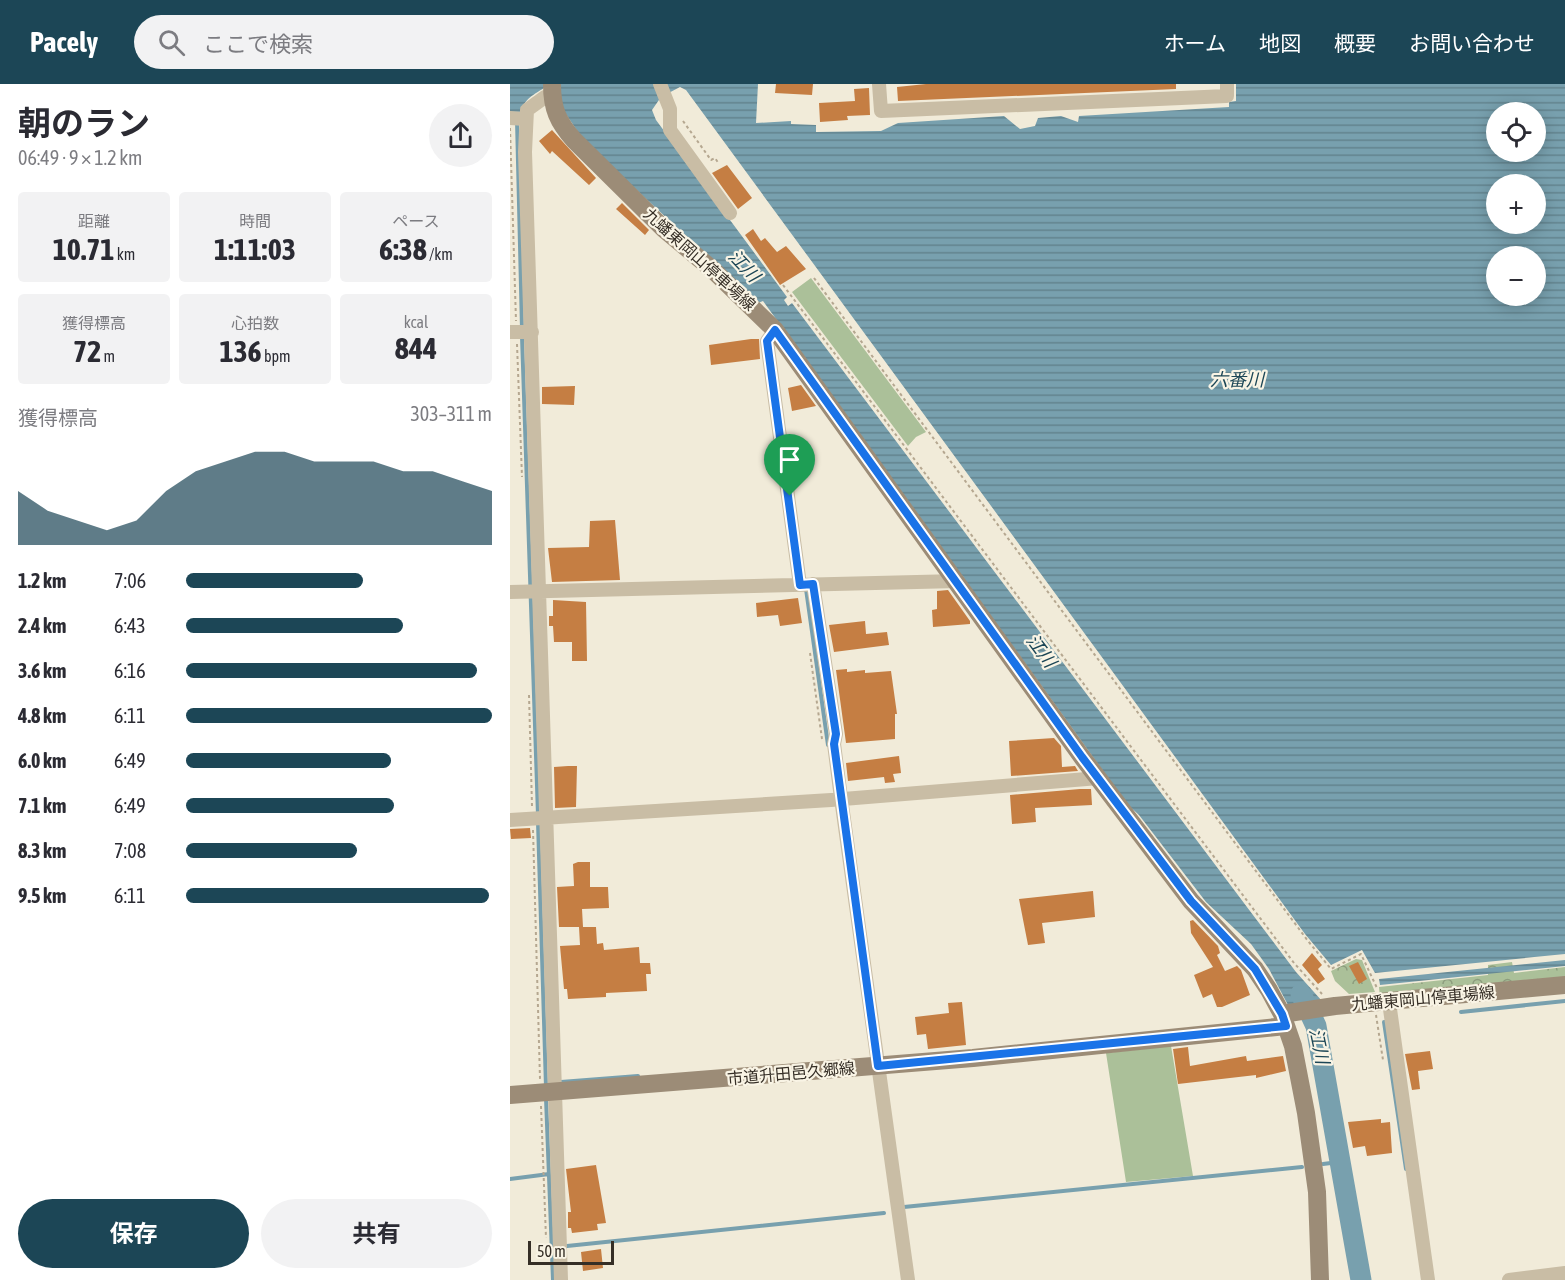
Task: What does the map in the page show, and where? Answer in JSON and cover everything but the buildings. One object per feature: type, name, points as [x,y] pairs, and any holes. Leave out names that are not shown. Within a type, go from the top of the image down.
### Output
[{"type":"main road","name":"九蟠東岡山停車場線","points":[[552,90],[558,119],[574,140],[664,229],[713,270],[775,330],[1099,778],[1191,901],[1255,969],[1287,1017],[1313,1151],[1322,1277]]},
{"type":"main road","name":"九蟠東岡山停車場線","points":[[1287,1017],[1330,1007],[1565,985]]},
{"type":"main road","name":"市道升田邑久郷線","points":[[510,1095],[874,1066],[1287,1017]]},
{"type":"street","points":[[879,84],[880,111],[1227,96],[1227,84]]},
{"type":"street","points":[[552,90],[526,110],[517,128],[520,332],[534,592],[546,1092],[561,1280]]},
{"type":"street","points":[[663,90],[670,114],[670,130],[730,213]]},
{"type":"street","points":[[775,330],[767,341],[806,585],[836,734],[834,744],[838,799],[874,1066],[908,1280]]},
{"type":"street","points":[[510,592],[958,581]]},
{"type":"street","points":[[510,820],[838,799],[1099,778]]},
{"type":"street","points":[[1384,1002],[1428,1280]]},
{"type":"street","points":[[1509,1280],[1565,1273]]},
{"type":"path","points":[[670,114],[681,118],[711,160],[715,158],[719,164]]},
{"type":"path","points":[[517,128],[514,262],[520,332],[522,477]]},
{"type":"path","points":[[814,278],[1308,941],[1331,969],[1360,954],[1377,982],[1384,1002]]},
{"type":"path","points":[[783,285],[1294,963],[1330,1007]]},
{"type":"path","points":[[808,643],[823,747]]},
{"type":"path","points":[[529,687],[538,818],[546,1092],[544,1175],[546,1246]]},
{"type":"green space","points":[[811,278],[926,432],[916,437],[908,446],[792,292]]},
{"type":"green space","points":[[1356,959],[1362,960],[1375,992],[1349,994],[1335,981],[1331,971]]},
{"type":"green space","points":[[1512,962],[1514,973],[1565,967],[1565,979],[1380,998],[1379,987],[1488,975],[1488,965]]},
{"type":"green space","points":[[1171,1046],[1193,1176],[1126,1182],[1106,1053]]},
{"type":"water","name":"六番川","points":[[510,84],[758,84],[756,123],[791,121],[791,124],[816,125],[816,132],[881,131],[898,123],[1004,116],[1020,129],[1035,126],[1038,118],[1061,116],[1078,122],[1079,116],[1229,107],[1229,102],[1236,101],[1236,84],[1565,84],[1565,954],[1375,973],[1362,950],[1331,965],[1305,934],[686,90],[680,87],[661,97],[652,110],[656,120],[787,297],[784,300],[788,306],[792,303],[1296,972],[1322,1001],[1288,1005],[1269,969],[1251,944],[1206,902],[1139,815],[1127,804],[763,301],[758,303],[584,141],[547,86],[527,101],[521,115],[510,113]]},
{"type":"water","points":[[1565,960],[1565,966],[1380,985],[1379,979]]},
{"type":"waterway","points":[[517,120],[522,329]]},
{"type":"waterway","points":[[522,336],[538,815]]},
{"type":"waterway","points":[[806,589],[828,745]]},
{"type":"waterway","points":[[538,822],[546,1087]]},
{"type":"waterway","name":"江川","points":[[1301,994],[1316,1026],[1361,1280]]},
{"type":"waterway","points":[[1461,1012],[1565,1001]]},
{"type":"waterway","points":[[1389,1022],[1384,1022],[1406,1169]]},
{"type":"waterway","points":[[561,1082],[638,1076]]},
{"type":"waterway","points":[[546,1098],[553,1280]]},
{"type":"waterway","points":[[1323,1164],[1339,1162]]},
{"type":"waterway","points":[[904,1207],[1302,1167]]},
{"type":"waterway","points":[[510,1179],[549,1174]]},
{"type":"waterway","points":[[567,1246],[884,1213]]},
{"type":"route","points":[[775,330],[920,527],[1082,757],[1191,901],[1255,969],[1269,990],[1286,1026],[878,1066],[834,744],[836,734],[813,584],[800,585],[801,574],[790,496],[767,341],[775,330]]}]
